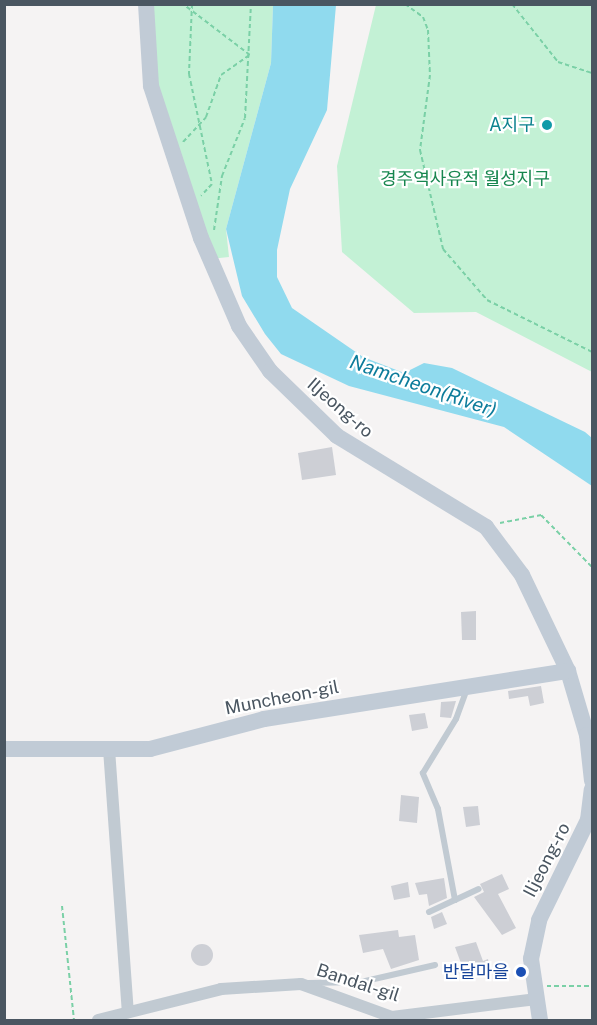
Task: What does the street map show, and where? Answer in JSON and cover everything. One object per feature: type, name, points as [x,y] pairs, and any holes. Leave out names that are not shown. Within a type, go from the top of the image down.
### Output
[{"type":"street","name":"Iljeong-ro","points":[[146,4],[151,86],[210,259],[239,326],[270,371],[308,409],[374,462],[486,527],[522,575],[568,671],[587,735],[592,781]]},
{"type":"street","name":"Muncheon-gil","points":[[4,749],[150,749],[264,719],[568,671]]},
{"type":"street","points":[[109,749],[128,1012]]},
{"type":"street","name":"Iljeong-ro","points":[[540,1020],[531,960],[539,920],[588,820],[592,789]]},
{"type":"street","name":"Bandal-gil","points":[[98,1020],[221,989],[301,984],[392,1017],[536,992]]},
{"type":"lane","points":[[455,900],[438,809],[423,773],[456,719],[468,686]]},
{"type":"lane","points":[[429,912],[479,889]]},
{"type":"lane","points":[[301,984],[361,982],[435,965]]},
{"type":"path","points":[[183,4],[250,55]]},
{"type":"path","points":[[192,4],[189,74],[198,129],[212,184],[201,196]]},
{"type":"path","points":[[210,259],[222,176],[245,118],[251,4]]},
{"type":"path","points":[[405,4],[423,17],[428,30],[430,75],[420,150],[442,249],[487,300],[592,352]]},
{"type":"path","points":[[512,4],[558,62],[592,74]]},
{"type":"path","points":[[180,144],[198,129],[221,75],[250,55]]},
{"type":"path","points":[[486,527],[541,515],[592,567]]},
{"type":"path","points":[[62,906],[74,1020]]},
{"type":"path","points":[[536,992],[592,986]]},
{"type":"green space","points":[[146,5],[273,5],[271,63],[226,229],[229,257],[210,259],[151,86]]},
{"type":"green space","name":"경주역사유적 월성지구","points":[[376,5],[592,5],[592,372],[476,312],[414,313],[342,252],[337,166]]},
{"type":"water","name":"Namcheon(River)","points":[[273,5],[336,5],[327,110],[290,189],[277,250],[277,277],[292,308],[363,357],[404,373],[424,363],[452,368],[585,432],[592,438],[592,486],[504,427],[349,386],[281,354],[265,334],[242,296],[226,229],[271,63]]},
{"type":"building","points":[[332,447],[336,475],[302,480],[298,453]]},
{"type":"building","points":[[476,611],[476,640],[462,640],[461,612]]},
{"type":"building","points":[[541,686],[544,703],[530,706],[528,696],[509,699],[508,691]]},
{"type":"building","points":[[456,701],[451,718],[440,717],[441,702]]},
{"type":"building","points":[[425,713],[428,728],[412,731],[409,715]]},
{"type":"building","points":[[401,795],[419,797],[417,823],[399,821]]},
{"type":"building","points":[[478,806],[480,825],[466,827],[463,807]]},
{"type":"building","points":[[502,874],[509,889],[498,894],[516,928],[502,935],[474,897],[484,892],[480,884]]},
{"type":"building","points":[[444,878],[447,898],[429,906],[427,894],[419,895],[415,883]]},
{"type":"building","points":[[408,882],[410,897],[394,900],[391,886]]},
{"type":"building","points":[[442,912],[447,924],[434,929],[431,917]]},
{"type":"building","points":[[398,930],[399,937],[415,935],[419,960],[391,969],[383,949],[363,953],[359,935]]},
{"type":"building","points":[[476,942],[483,961],[488,959],[491,976],[446,972],[448,963],[462,966],[455,947]]},
{"type":"building","points":[[202,944],[210,947],[213,955],[210,963],[202,966],[194,963],[191,955],[194,947]]},
{"type":"place","name":"A지구","points":[[547,125]]},
{"type":"place","name":"반달마을","points":[[521,972]]}]
